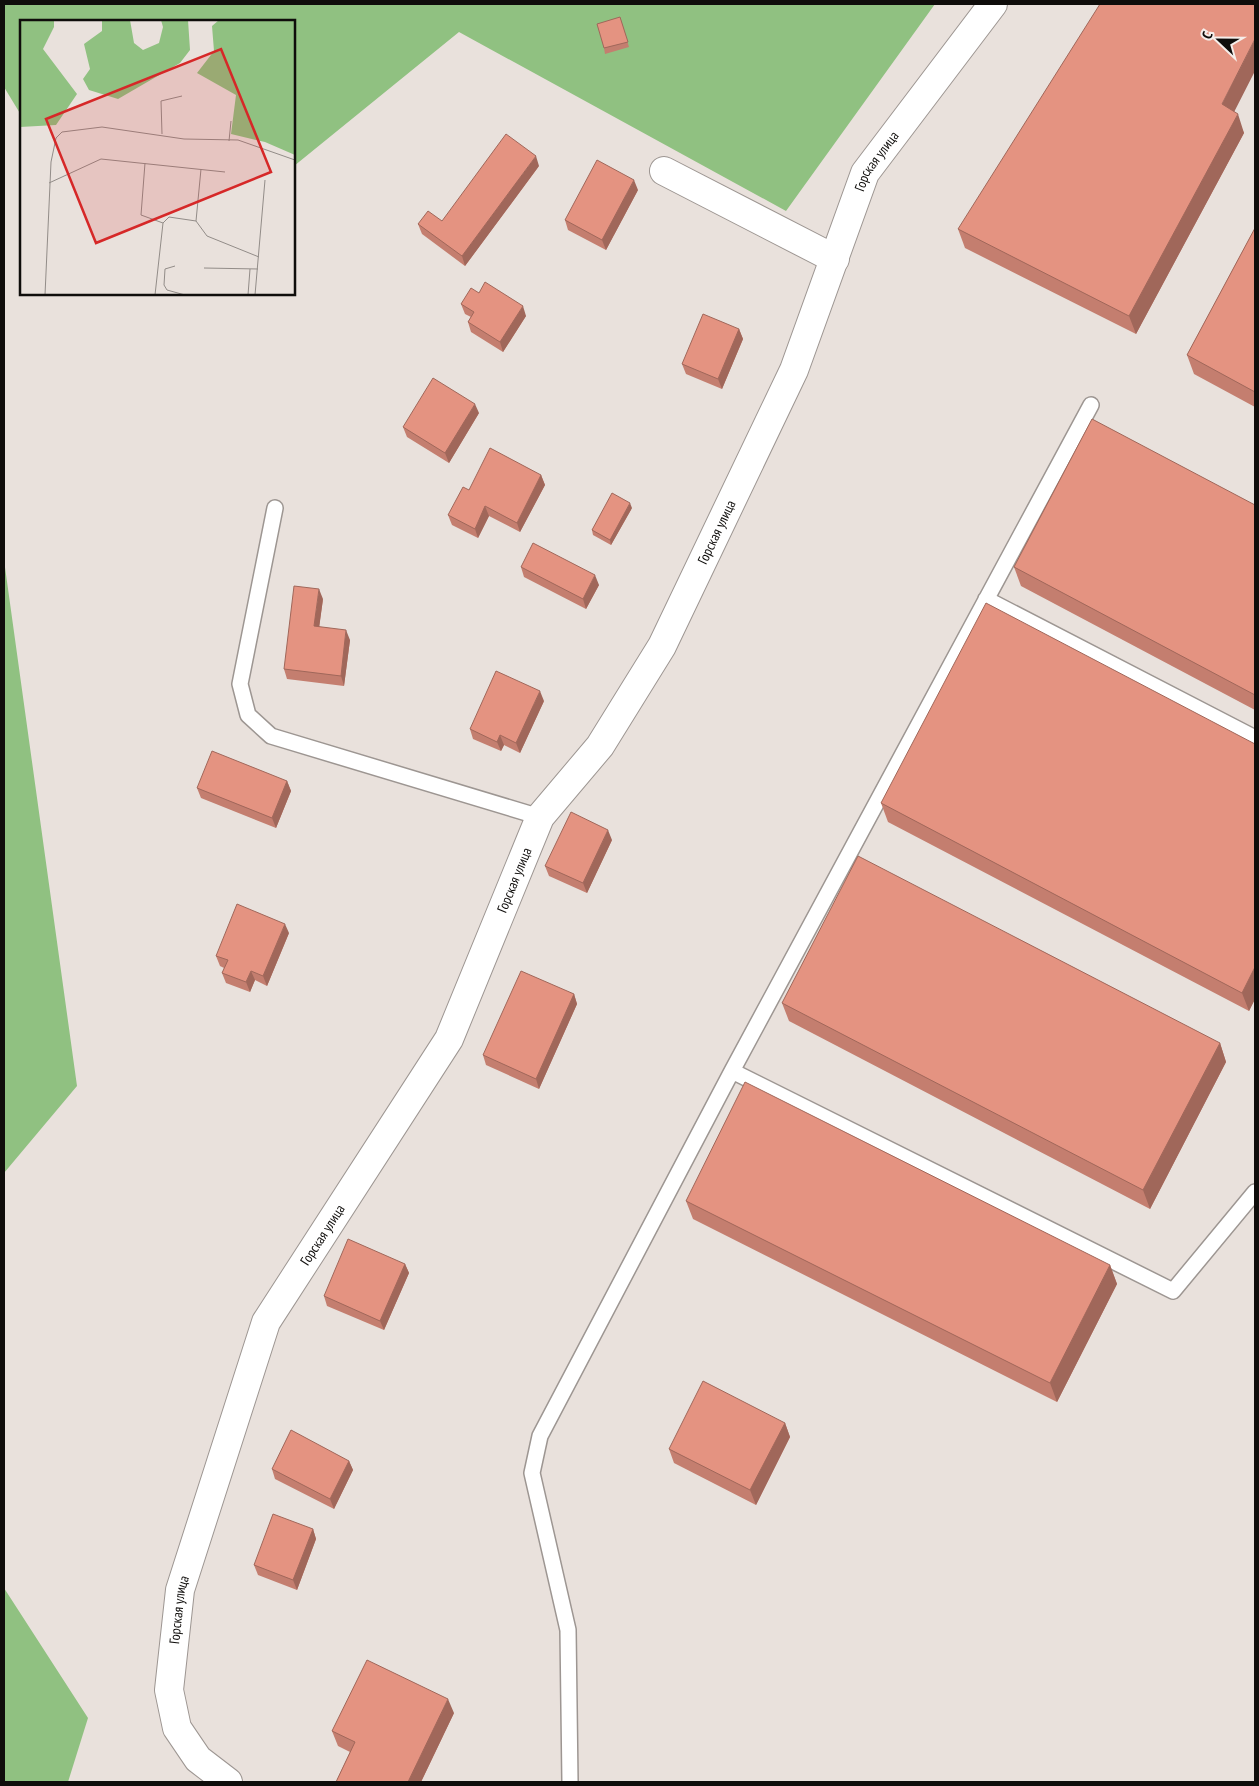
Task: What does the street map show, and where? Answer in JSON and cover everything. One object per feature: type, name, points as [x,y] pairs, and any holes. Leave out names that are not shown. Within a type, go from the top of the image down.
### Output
[{"type":"street","name":"Горская улица","points":[[228,1782],[198,1759],[177,1728],[169,1690],[180,1590],[266,1322],[449,1039],[540,817],[600,746],[662,646],[794,370],[865,173],[993,4]]},
{"type":"street","points":[[664,171],[835,259]]},
{"type":"lane","points":[[570,1782],[568,1630],[532,1473],[540,1436],[732,1071],[1091,405]]},
{"type":"lane","points":[[275,508],[240,684],[248,715],[271,736],[540,817]]},
{"type":"lane","points":[[986,599],[1255,738]]},
{"type":"lane","points":[[732,1071],[1173,1291],[1255,1192]]},
{"type":"green space","points":[[4,4],[935,4],[786,211],[459,32],[295,165],[295,20],[20,20],[20,113],[4,87]]},
{"type":"green space","points":[[4,560],[77,1086],[4,1173]]},
{"type":"green space","points":[[4,1588],[88,1718],[68,1782],[4,1782]]},
{"type":"building","points":[[1100,4],[1255,4],[1255,39],[1222,104],[1238,114],[1129,316],[958,229]]},
{"type":"building","points":[[620,17],[628,42],[604,48],[597,24]]},
{"type":"building","points":[[506,134],[536,156],[462,256],[418,224],[428,211],[442,221]]},
{"type":"building","points":[[597,160],[634,180],[602,240],[565,220]]},
{"type":"building","points":[[1255,228],[1255,392],[1187,355]]},
{"type":"building","points":[[485,282],[523,306],[500,342],[468,322],[474,312],[461,304],[471,288],[479,293]]},
{"type":"building","points":[[703,314],[739,329],[718,379],[682,364]]},
{"type":"building","points":[[433,378],[475,404],[445,453],[403,427]]},
{"type":"building","points":[[1092,419],[1255,505],[1255,695],[1014,567]]},
{"type":"building","points":[[490,448],[541,475],[517,523],[485,506],[475,529],[448,515],[463,487],[469,490]]},
{"type":"building","points":[[612,493],[630,503],[610,540],[592,530]]},
{"type":"building","points":[[533,543],[595,575],[583,599],[521,567]]},
{"type":"building","points":[[294,586],[319,589],[314,626],[346,630],[341,676],[284,669]]},
{"type":"building","points":[[986,603],[1255,744],[1255,967],[1242,993],[881,803]]},
{"type":"building","points":[[496,671],[540,691],[516,743],[500,735],[497,742],[470,729]]},
{"type":"building","points":[[212,751],[287,781],[272,818],[197,788]]},
{"type":"building","points":[[571,812],[608,830],[583,883],[545,866]]},
{"type":"building","points":[[858,856],[1220,1043],[1143,1190],[782,1003]]},
{"type":"building","points":[[237,904],[285,924],[263,976],[251,971],[246,982],[222,973],[228,960],[216,956]]},
{"type":"building","points":[[521,971],[574,994],[536,1079],[483,1055]]},
{"type":"building","points":[[745,1082],[1110,1265],[1050,1383],[686,1201]]},
{"type":"building","points":[[348,1239],[405,1264],[380,1321],[324,1296]]},
{"type":"building","points":[[703,1381],[785,1423],[750,1490],[669,1449]]},
{"type":"building","points":[[291,1430],[349,1461],[330,1499],[272,1469]]},
{"type":"building","points":[[273,1514],[313,1529],[293,1580],[254,1565]]},
{"type":"building","points":[[367,1660],[448,1699],[408,1782],[336,1782],[355,1742],[332,1731]]}]
